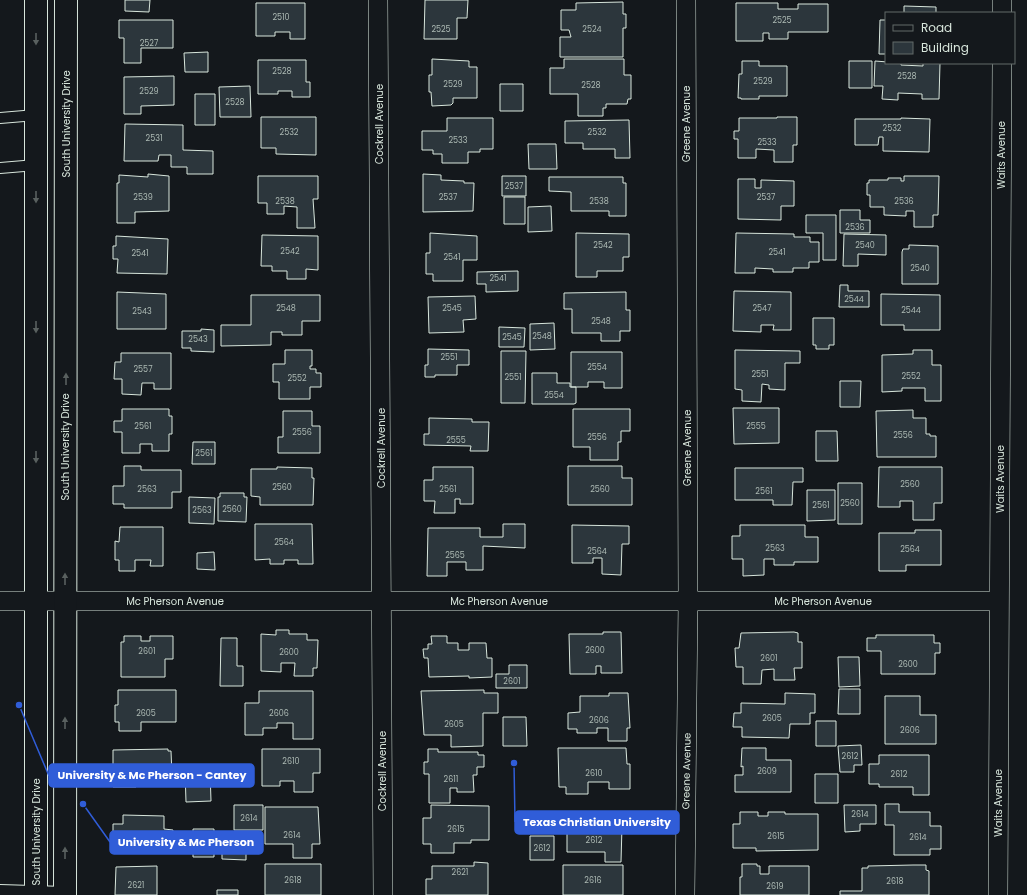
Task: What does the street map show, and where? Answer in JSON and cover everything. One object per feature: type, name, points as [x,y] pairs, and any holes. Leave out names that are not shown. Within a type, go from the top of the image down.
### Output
[{"type":"main road","name":"South University Drive","points":[[36,0],[36,893]]},
{"type":"main road","name":"South University Drive","points":[[65,893],[66,0]]},
{"type":"street","name":"Cockrell Avenue","points":[[378,0],[383,895]]},
{"type":"street","name":"Greene Avenue","points":[[685,895],[688,601],[686,0]]},
{"type":"street","points":[[1002,0],[1002,12]]},
{"type":"street","name":"Waits Avenue","points":[[998,895],[1002,64]]},
{"type":"street","name":"Mc Pherson Avenue","points":[[0,601],[999,601]]},
{"type":"lane","points":[[0,118],[36,115]]},
{"type":"lane","points":[[0,168],[36,165]]},
{"type":"lane","points":[[0,890],[36,893],[65,893]]},
{"type":"building","points":[[125,0],[150,0],[149,12],[125,11]]},
{"type":"building","points":[[425,0],[468,0],[467,18],[457,18],[457,39],[424,39]]},
{"type":"building","points":[[623,2],[623,14],[626,14],[626,28],[623,28],[623,57],[560,57],[560,37],[571,37],[569,30],[561,30],[561,10],[576,10],[576,3]]},
{"type":"building","points":[[256,3],[305,3],[305,39],[290,39],[290,32],[275,32],[275,36],[256,36]]},
{"type":"building","points":[[736,3],[778,3],[778,9],[798,9],[798,4],[828,4],[828,32],[788,32],[788,39],[769,39],[769,33],[763,33],[763,41],[736,41]]},
{"type":"building","points":[[904,6],[936,7],[936,12],[904,12]]},
{"type":"building","points":[[119,20],[173,20],[173,48],[141,48],[141,63],[124,63],[124,38],[119,38]]},
{"type":"building","points":[[880,20],[885,20],[885,54],[879,54]]},
{"type":"building","points":[[208,52],[208,72],[185,72],[184,53]]},
{"type":"building","points":[[432,59],[469,61],[469,67],[477,67],[477,98],[453,98],[453,103],[451,105],[432,106],[431,92],[429,92],[429,75],[432,75]]},
{"type":"building","points":[[564,59],[624,59],[624,75],[631,75],[631,99],[628,99],[627,104],[606,104],[606,108],[603,108],[603,116],[578,116],[578,94],[550,94],[550,68],[564,68]]},
{"type":"building","points":[[258,60],[306,60],[306,82],[310,82],[310,97],[292,97],[292,91],[278,91],[278,94],[258,94]]},
{"type":"building","points":[[742,61],[759,61],[759,66],[787,66],[787,96],[759,96],[759,99],[738,98],[739,74],[742,74]]},
{"type":"building","points":[[849,61],[872,61],[872,88],[849,88]]},
{"type":"building","points":[[875,61],[885,62],[885,64],[901,65],[923,66],[923,64],[940,64],[939,99],[922,99],[922,94],[898,93],[898,100],[882,99],[883,86],[874,86]]},
{"type":"building","points":[[174,76],[174,105],[141,106],[141,114],[124,114],[124,77]]},
{"type":"building","points":[[500,84],[523,84],[523,111],[500,111]]},
{"type":"building","points":[[250,86],[251,117],[220,117],[219,87]]},
{"type":"building","points":[[195,94],[215,94],[215,125],[195,125]]},
{"type":"building","points":[[261,117],[316,117],[316,155],[276,154],[276,148],[261,148]]},
{"type":"building","points":[[797,117],[797,145],[793,145],[793,162],[774,162],[774,150],[756,149],[756,158],[738,158],[738,139],[734,139],[734,131],[739,131],[739,118]]},
{"type":"building","points":[[447,118],[493,118],[493,149],[480,149],[480,152],[468,152],[468,163],[442,163],[442,154],[433,154],[433,150],[422,150],[422,131],[447,131]]},
{"type":"building","points":[[855,119],[930,119],[929,152],[883,151],[883,137],[879,137],[878,145],[855,145]]},
{"type":"building","points":[[629,120],[630,158],[615,158],[615,149],[583,149],[583,143],[565,143],[565,121]]},
{"type":"building","points":[[125,124],[183,125],[183,150],[213,151],[213,174],[187,174],[187,167],[171,167],[171,155],[159,155],[158,161],[124,161]]},
{"type":"building","points":[[528,144],[556,144],[557,169],[529,169]]},
{"type":"building","points":[[148,174],[169,176],[169,211],[135,212],[135,223],[117,223],[117,183],[119,183],[119,175],[148,177]]},
{"type":"building","points":[[423,174],[441,175],[441,180],[474,183],[473,211],[423,212]]},
{"type":"building","points":[[258,176],[318,176],[318,199],[313,199],[315,228],[297,228],[297,207],[284,206],[284,214],[267,214],[267,203],[258,203]]},
{"type":"building","points":[[502,176],[526,176],[526,196],[502,196]]},
{"type":"building","points":[[904,176],[939,176],[938,215],[933,215],[933,227],[914,227],[914,211],[906,211],[906,216],[884,215],[884,207],[870,207],[870,195],[867,195],[867,183],[869,183],[869,180],[901,178],[901,181],[904,181]]},
{"type":"building","points":[[549,177],[623,177],[623,183],[626,183],[626,216],[609,216],[609,211],[571,211],[571,192],[549,191]]},
{"type":"building","points":[[738,179],[755,179],[755,188],[761,188],[761,180],[794,181],[794,206],[781,206],[781,220],[738,219]]},
{"type":"building","points":[[504,197],[525,197],[525,224],[504,224]]},
{"type":"building","points":[[551,206],[552,231],[528,232],[528,207]]},
{"type":"building","points":[[840,210],[860,210],[860,220],[870,220],[870,233],[840,233]]},
{"type":"building","points":[[806,215],[836,215],[836,260],[823,260],[823,233],[806,233]]},
{"type":"building","points":[[430,233],[477,236],[477,260],[463,260],[463,281],[433,281],[433,274],[426,274],[426,253],[430,253]]},
{"type":"building","points":[[576,233],[629,234],[629,257],[623,257],[623,271],[597,271],[597,277],[576,277]]},
{"type":"building","points":[[736,233],[794,234],[794,237],[810,237],[810,242],[819,242],[819,262],[809,262],[809,268],[793,268],[793,272],[773,272],[773,269],[755,268],[755,273],[735,273]]},
{"type":"building","points":[[844,234],[886,235],[886,255],[858,254],[858,266],[843,266]]},
{"type":"building","points":[[262,235],[318,236],[318,270],[306,269],[306,279],[287,279],[287,271],[272,271],[272,266],[261,266]]},
{"type":"building","points":[[116,236],[168,239],[167,274],[117,273],[118,259],[113,259],[113,246],[116,246]]},
{"type":"building","points":[[909,245],[938,246],[938,284],[902,284],[902,252],[903,249],[909,249]]},
{"type":"building","points":[[518,271],[518,291],[486,292],[486,284],[477,284],[477,272]]},
{"type":"building","points":[[840,285],[848,285],[848,291],[869,291],[869,307],[839,307]]},
{"type":"building","points":[[734,291],[791,292],[791,330],[773,330],[774,325],[761,325],[761,332],[733,331]]},
{"type":"building","points":[[117,292],[166,294],[166,329],[117,329]]},
{"type":"building","points":[[626,292],[626,310],[630,310],[630,331],[620,331],[620,341],[601,341],[601,333],[572,333],[572,309],[564,309],[564,293]]},
{"type":"building","points":[[881,294],[940,295],[940,330],[904,330],[904,325],[881,325]]},
{"type":"building","points":[[251,295],[320,295],[320,321],[302,321],[302,335],[282,335],[282,332],[271,332],[271,345],[221,346],[221,325],[251,325]]},
{"type":"building","points":[[475,296],[476,319],[463,320],[464,332],[429,333],[428,297]]},
{"type":"building","points":[[813,318],[834,318],[834,345],[829,345],[829,349],[816,349],[816,345],[813,345]]},
{"type":"building","points":[[554,323],[555,349],[530,350],[530,324]]},
{"type":"building","points":[[499,327],[525,328],[524,347],[499,347]]},
{"type":"building","points":[[201,329],[214,330],[214,352],[191,351],[191,348],[182,348],[182,331],[201,331]]},
{"type":"building","points":[[428,349],[469,350],[469,365],[457,365],[457,375],[435,375],[435,377],[425,377],[425,365],[428,365]]},
{"type":"building","points":[[285,350],[312,350],[312,366],[310,366],[310,369],[316,369],[316,373],[321,373],[321,387],[310,387],[310,399],[279,399],[279,382],[273,382],[273,364],[285,364]]},
{"type":"building","points":[[735,350],[800,351],[800,363],[785,363],[785,390],[769,389],[769,385],[762,384],[761,402],[742,401],[742,390],[735,389]]},
{"type":"building","points":[[913,350],[932,350],[932,365],[941,365],[941,401],[925,401],[925,388],[902,388],[902,391],[882,392],[882,355],[913,354]]},
{"type":"building","points":[[501,351],[526,351],[525,403],[501,403]]},
{"type":"building","points":[[571,352],[622,352],[622,388],[604,388],[604,382],[588,382],[588,387],[571,387]]},
{"type":"building","points":[[121,353],[171,353],[171,389],[154,389],[154,383],[142,383],[141,395],[122,394],[122,379],[114,379],[115,362],[121,362]]},
{"type":"building","points":[[532,373],[557,373],[557,383],[570,383],[570,387],[576,387],[576,403],[532,404]]},
{"type":"building","points":[[840,381],[861,381],[860,407],[840,407]]},
{"type":"building","points":[[733,408],[779,408],[779,443],[734,444]]},
{"type":"building","points":[[122,409],[169,409],[169,416],[172,416],[172,434],[169,434],[169,451],[152,451],[152,444],[140,444],[140,453],[122,453],[122,432],[114,432],[114,421],[122,421]]},
{"type":"building","points":[[573,409],[630,409],[630,431],[621,431],[621,442],[618,442],[618,460],[590,460],[590,447],[573,447]]},
{"type":"building","points":[[913,410],[913,418],[926,418],[926,434],[936,436],[936,457],[877,457],[876,411]]},
{"type":"building","points":[[283,411],[312,411],[312,426],[320,426],[320,453],[278,453],[278,437],[283,437]]},
{"type":"building","points":[[429,418],[472,419],[472,422],[489,422],[488,451],[470,451],[471,446],[424,445],[424,434],[429,434]]},
{"type":"building","points":[[816,431],[837,431],[838,461],[816,461]]},
{"type":"building","points":[[193,442],[215,442],[215,464],[192,464]]},
{"type":"building","points":[[124,466],[141,466],[141,470],[181,470],[181,492],[172,492],[172,508],[124,508],[124,504],[113,504],[113,486],[124,486]]},
{"type":"building","points":[[568,466],[622,466],[622,478],[632,478],[632,505],[568,505]]},
{"type":"building","points":[[277,467],[312,468],[312,478],[314,478],[313,505],[260,505],[260,497],[251,496],[251,469],[277,469]]},
{"type":"building","points":[[433,467],[473,467],[473,504],[460,504],[460,499],[455,499],[455,513],[434,513],[435,501],[424,501],[424,480],[433,480]]},
{"type":"building","points":[[879,467],[942,467],[942,503],[934,503],[934,520],[913,520],[913,501],[900,501],[900,507],[878,507]]},
{"type":"building","points":[[735,468],[803,468],[803,482],[793,482],[792,505],[773,505],[773,500],[735,500]]},
{"type":"building","points":[[838,483],[862,483],[862,524],[838,524]]},
{"type":"building","points":[[807,490],[835,490],[835,520],[807,521]]},
{"type":"building","points":[[220,493],[244,493],[244,497],[247,497],[246,522],[218,521],[218,497],[220,497]]},
{"type":"building","points":[[189,497],[215,498],[214,524],[189,523]]},
{"type":"building","points":[[255,524],[312,524],[313,564],[298,564],[298,560],[284,560],[284,564],[270,564],[270,559],[255,560]]},
{"type":"building","points":[[503,524],[525,524],[525,548],[483,546],[483,570],[466,570],[466,562],[447,562],[447,576],[427,576],[428,528],[480,528],[480,537],[503,537]]},
{"type":"building","points":[[572,525],[629,526],[629,544],[622,544],[621,575],[602,574],[602,558],[593,558],[593,563],[572,563]]},
{"type":"building","points":[[740,525],[805,525],[805,537],[818,537],[818,562],[794,562],[794,565],[774,565],[774,559],[764,559],[764,575],[743,576],[743,559],[732,559],[732,536],[740,536]]},
{"type":"building","points":[[120,527],[163,527],[163,566],[150,566],[151,560],[135,560],[135,571],[119,571],[119,560],[115,560],[115,541],[119,542]]},
{"type":"building","points":[[915,530],[941,530],[941,565],[906,565],[906,571],[879,571],[879,533],[915,533]]},
{"type":"building","points":[[214,552],[215,570],[197,569],[197,553]]},
{"type":"building","points":[[276,630],[289,630],[289,634],[307,634],[307,640],[318,640],[317,668],[313,668],[313,676],[294,676],[295,663],[281,663],[281,672],[261,671],[261,634],[276,635]]},
{"type":"building","points":[[603,632],[621,632],[622,673],[601,673],[601,666],[596,666],[596,674],[570,674],[569,634],[603,634]]},
{"type":"building","points":[[741,633],[798,633],[798,642],[802,642],[802,668],[794,668],[795,680],[774,680],[774,669],[762,670],[761,684],[743,684],[743,667],[736,667],[735,648],[739,648]]},
{"type":"building","points":[[876,635],[934,635],[934,643],[940,643],[940,653],[935,653],[935,674],[881,674],[881,651],[867,651],[867,638],[876,638]]},
{"type":"building","points":[[124,636],[141,636],[141,641],[150,641],[150,636],[173,636],[173,659],[165,659],[165,677],[121,677],[121,642],[124,642]]},
{"type":"building","points":[[431,636],[447,636],[447,643],[458,643],[458,650],[469,650],[469,643],[486,643],[487,658],[492,658],[492,677],[429,677],[428,658],[424,658],[423,649],[428,649],[428,644],[432,644]]},
{"type":"building","points":[[221,638],[237,638],[237,666],[243,666],[243,686],[220,686]]},
{"type":"building","points":[[838,657],[859,657],[860,686],[839,687]]},
{"type":"building","points":[[509,665],[527,665],[527,688],[496,688],[496,674],[509,674]]},
{"type":"building","points":[[839,689],[860,689],[860,714],[838,714]]},
{"type":"building","points":[[118,690],[176,690],[176,722],[141,722],[141,731],[119,731],[119,722],[115,722],[115,705],[118,705]]},
{"type":"building","points":[[484,690],[484,693],[498,693],[498,713],[483,713],[483,746],[451,747],[451,735],[424,735],[421,691]]},
{"type":"building","points":[[259,691],[313,691],[313,739],[293,739],[293,723],[277,723],[277,728],[263,728],[263,735],[245,735],[245,703],[259,703]]},
{"type":"building","points":[[609,693],[628,693],[630,728],[627,728],[627,741],[608,741],[608,728],[597,728],[597,733],[577,733],[577,729],[568,729],[568,713],[580,712],[580,696],[609,696]]},
{"type":"building","points":[[785,693],[815,694],[815,713],[810,713],[810,724],[790,724],[789,738],[742,737],[742,727],[733,727],[734,713],[741,713],[741,703],[785,704]]},
{"type":"building","points":[[885,696],[920,696],[920,715],[936,715],[936,744],[885,744]]},
{"type":"building","points":[[503,717],[526,717],[527,746],[503,746]]},
{"type":"building","points":[[816,721],[836,721],[836,746],[816,746]]},
{"type":"building","points":[[861,745],[862,765],[854,765],[854,772],[840,772],[838,746]]},
{"type":"building","points":[[558,748],[626,748],[627,764],[630,764],[630,789],[609,789],[609,782],[588,782],[588,794],[566,794],[566,787],[559,787]]},
{"type":"building","points":[[742,748],[766,748],[766,760],[791,760],[791,792],[735,792],[735,775],[743,775],[743,766],[741,767]]},
{"type":"building","points":[[168,749],[168,751],[171,751],[172,775],[161,775],[161,780],[136,780],[136,787],[113,787],[113,750]]},
{"type":"building","points":[[262,749],[320,749],[320,773],[313,773],[313,792],[294,792],[294,781],[280,781],[280,786],[262,786]]},
{"type":"building","points":[[428,749],[438,749],[438,752],[478,752],[478,755],[484,755],[484,767],[477,767],[477,775],[473,775],[474,792],[457,792],[457,788],[450,788],[450,803],[429,803],[429,774],[424,774],[424,762],[428,762]]},
{"type":"building","points":[[879,755],[929,755],[929,795],[913,795],[913,787],[879,787],[879,784],[869,784],[869,764],[879,764]]},
{"type":"building","points":[[185,771],[210,771],[211,801],[186,802]]},
{"type":"building","points":[[815,774],[838,774],[838,803],[815,803]]},
{"type":"building","points":[[885,804],[899,804],[899,812],[930,812],[930,826],[941,826],[941,849],[930,849],[930,855],[894,855],[894,825],[885,825]]},
{"type":"building","points":[[234,805],[263,805],[263,830],[234,830]]},
{"type":"building","points":[[431,805],[489,806],[489,840],[471,840],[471,843],[454,843],[454,853],[431,853],[431,844],[423,844],[423,818],[431,818]]},
{"type":"building","points":[[844,805],[876,805],[876,824],[860,824],[860,831],[845,832]]},
{"type":"building","points":[[265,807],[318,807],[320,844],[312,844],[312,858],[293,858],[293,844],[265,844]]},
{"type":"building","points":[[740,812],[758,812],[758,816],[768,816],[768,812],[785,812],[785,814],[818,814],[818,850],[756,851],[756,848],[733,848],[733,824],[740,824]]},
{"type":"building","points":[[586,814],[619,814],[619,826],[622,826],[621,862],[605,862],[605,852],[567,852],[567,828],[570,828],[570,820],[586,820]]},
{"type":"building","points":[[123,815],[164,816],[164,829],[173,830],[172,845],[150,845],[150,852],[137,851],[138,847],[113,846],[113,824],[123,824]]},
{"type":"building","points":[[193,829],[214,829],[214,857],[193,857]]},
{"type":"building","points":[[222,835],[246,835],[246,860],[222,859]]},
{"type":"building","points":[[530,836],[554,836],[554,860],[530,860]]},
{"type":"building","points":[[474,862],[488,863],[488,895],[426,895],[426,879],[432,879],[432,866],[474,866]]},
{"type":"building","points":[[265,864],[321,864],[321,895],[265,895]]},
{"type":"building","points":[[742,864],[757,864],[757,866],[760,866],[760,874],[769,874],[769,866],[809,866],[809,895],[740,895]]},
{"type":"building","points":[[563,865],[623,865],[623,895],[563,895]]},
{"type":"building","points":[[926,865],[926,870],[929,871],[929,895],[840,895],[840,891],[862,891],[862,868],[868,868],[868,866]]},
{"type":"building","points":[[157,866],[157,895],[115,895],[116,867]]},
{"type":"building","points":[[217,890],[238,890],[238,895],[217,895]]},
{"type":"place","name":"University & Mc Pherson - Cantey","points":[[19,705]]},
{"type":"place","name":"Texas Christian University","points":[[514,763]]},
{"type":"place","name":"University & Mc Pherson","points":[[83,804]]}]
